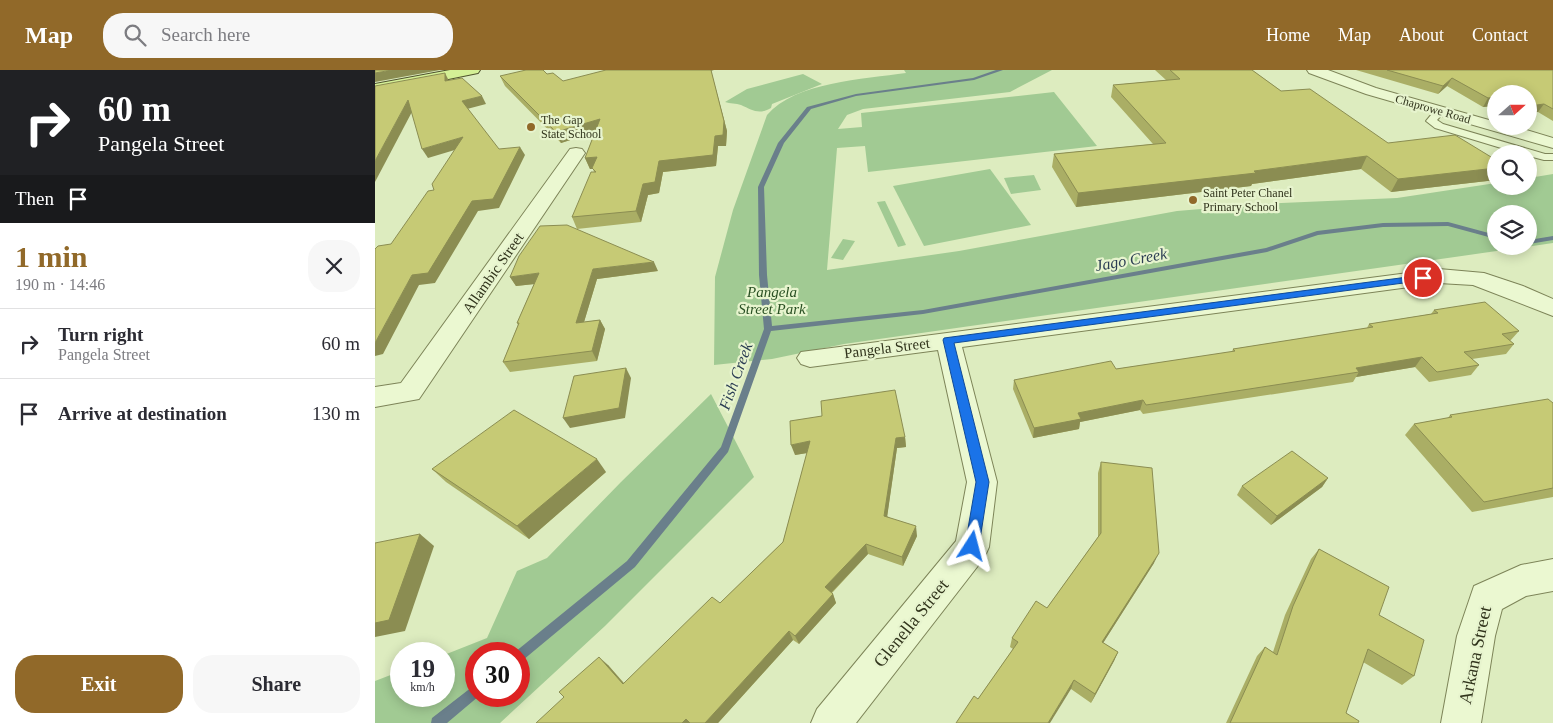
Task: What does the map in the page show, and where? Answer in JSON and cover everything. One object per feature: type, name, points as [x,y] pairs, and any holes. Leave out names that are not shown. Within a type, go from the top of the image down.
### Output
[{"type":"main road","points":[[375,89],[473,70]]},
{"type":"main road","points":[[375,83],[433,77]]},
{"type":"street","name":"Chaprowe Road","points":[[1314,70],[1371,91],[1553,143]]},
{"type":"street","name":"Allambic Street","points":[[375,396],[409,392],[576,153]]},
{"type":"street","name":"Pangela Street","points":[[810,358],[1439,276],[1477,278],[1515,291],[1553,308]]},
{"type":"street","name":"Glenella Street","points":[[831,723],[972,546],[982,482],[948,340]]},
{"type":"street","name":"Arkana Street","points":[[1461,723],[1476,636],[1487,598],[1521,581],[1553,575]]},
{"type":"lane","points":[[1440,111],[1431,121],[1439,126],[1544,158],[1553,157]]},
{"type":"green space","name":"Pangela Street Park","points":[[904,70],[1052,70],[1010,92],[863,109],[847,115],[838,129],[862,127],[861,113],[1054,92],[1097,146],[868,172],[865,146],[837,148],[827,270],[959,251],[1177,211],[1261,204],[1397,198],[1487,184],[1487,195],[1537,195],[1537,177],[1553,174],[1553,243],[1537,245],[1537,205],[1487,205],[1487,252],[844,344],[772,359],[714,365],[715,277],[733,210],[767,115],[779,104],[795,95],[851,80],[906,73]]},
{"type":"green space","points":[[803,74],[822,84],[772,104],[771,108],[767,110],[756,111],[739,104],[725,102],[747,89]]},
{"type":"green space","points":[[990,169],[1031,225],[924,246],[893,186]]},
{"type":"green space","points":[[1034,175],[1041,190],[1011,194],[1004,178]]},
{"type":"green space","points":[[885,201],[906,245],[898,247],[877,202]]},
{"type":"green space","points":[[843,239],[855,241],[843,260],[831,258]]},
{"type":"green space","points":[[711,394],[754,477],[605,626],[530,695],[530,642],[477,642],[487,638],[517,571],[547,558]]},
{"type":"green space","points":[[465,647],[465,707],[517,707],[500,723],[375,723],[375,681],[390,675],[390,707],[455,707],[455,651]]},
{"type":"building","points":[[375,70],[392,70],[375,73]]},
{"type":"building","points":[[526,70],[543,70],[547,74],[553,73],[563,81],[606,70],[711,70],[724,121],[723,135],[715,136],[713,155],[659,161],[655,182],[643,184],[636,211],[572,217],[591,172],[596,172],[592,168],[597,157],[585,158],[600,119],[556,132],[500,76]]},
{"type":"building","points":[[1170,70],[1252,70],[1281,91],[1310,89],[1388,143],[1455,135],[1487,155],[1487,169],[1398,179],[1367,156],[1254,171],[1256,173],[1078,193],[1054,154],[1166,143],[1113,85],[1180,79]]},
{"type":"building","points":[[1387,70],[1553,70],[1553,109],[1544,104],[1537,105],[1537,85],[1487,85],[1487,97],[1452,78],[1443,86]]},
{"type":"building","points":[[445,73],[445,81],[462,78],[482,96],[462,101],[499,149],[520,147],[493,199],[472,201],[428,273],[412,275],[375,343],[375,249],[378,246],[391,244],[428,191],[434,190],[432,184],[463,137],[422,149],[408,100],[375,161],[375,86]]},
{"type":"building","points":[[567,225],[654,262],[593,269],[576,323],[600,320],[592,351],[503,362],[519,323],[517,323],[539,273],[510,277],[519,256],[540,226]]},
{"type":"building","points":[[1485,302],[1519,331],[1502,334],[1514,344],[1464,352],[1479,365],[1437,372],[1422,357],[1356,368],[1359,372],[1146,405],[1143,400],[1078,413],[1081,419],[1034,428],[1014,380],[1111,361],[1116,369],[1235,351],[1233,349],[1373,327],[1369,324],[1438,313],[1434,310]]},
{"type":"building","points":[[626,368],[619,408],[563,418],[574,376]]},
{"type":"building","points":[[895,390],[905,437],[896,438],[884,516],[916,526],[902,557],[866,544],[825,587],[833,594],[795,636],[789,631],[705,723],[690,723],[686,719],[682,723],[536,723],[564,697],[559,692],[599,657],[623,684],[712,597],[720,603],[783,542],[810,441],[791,445],[790,421],[822,416],[821,401]]},
{"type":"building","points":[[1548,399],[1553,403],[1553,488],[1484,502],[1414,424],[1452,417],[1450,415]]},
{"type":"building","points":[[514,410],[597,459],[517,526],[432,469]]},
{"type":"building","points":[[1292,451],[1328,478],[1277,516],[1242,486]]},
{"type":"building","points":[[1101,462],[1152,468],[1159,553],[1102,642],[1118,652],[1095,694],[1074,680],[1048,723],[956,723],[974,696],[978,699],[1018,642],[1012,638],[1036,601],[1047,608],[1101,533]]},
{"type":"building","points":[[420,534],[389,620],[375,623],[375,543]]},
{"type":"building","points":[[1319,549],[1389,587],[1379,615],[1424,640],[1414,676],[1368,649],[1346,713],[1359,721],[1358,723],[1230,723],[1265,647],[1277,655],[1293,606]]},
{"type":"waterway","name":"Fish Creek","points":[[768,329],[763,275],[761,187],[781,143],[809,108],[856,95],[974,79],[1001,70]]},
{"type":"waterway","name":"Jago Creek","points":[[768,329],[923,312],[1267,250],[1317,233],[1383,225],[1448,224],[1487,235]]},
{"type":"waterway","name":"Jago Creek","points":[[1537,241],[1553,238]]},
{"type":"waterway","name":"Fish Creek","points":[[530,647],[631,564],[725,449],[768,329]]},
{"type":"waterway","name":"Fish Creek","points":[[437,723],[465,700]]},
{"type":"place","name":"The Gap State School","points":[[531,127]]},
{"type":"place","name":"Saint Peter Chanel Primary School","points":[[1193,200]]},
{"type":"route","points":[[972,546],[982,482],[948,340],[1423,278]]}]
